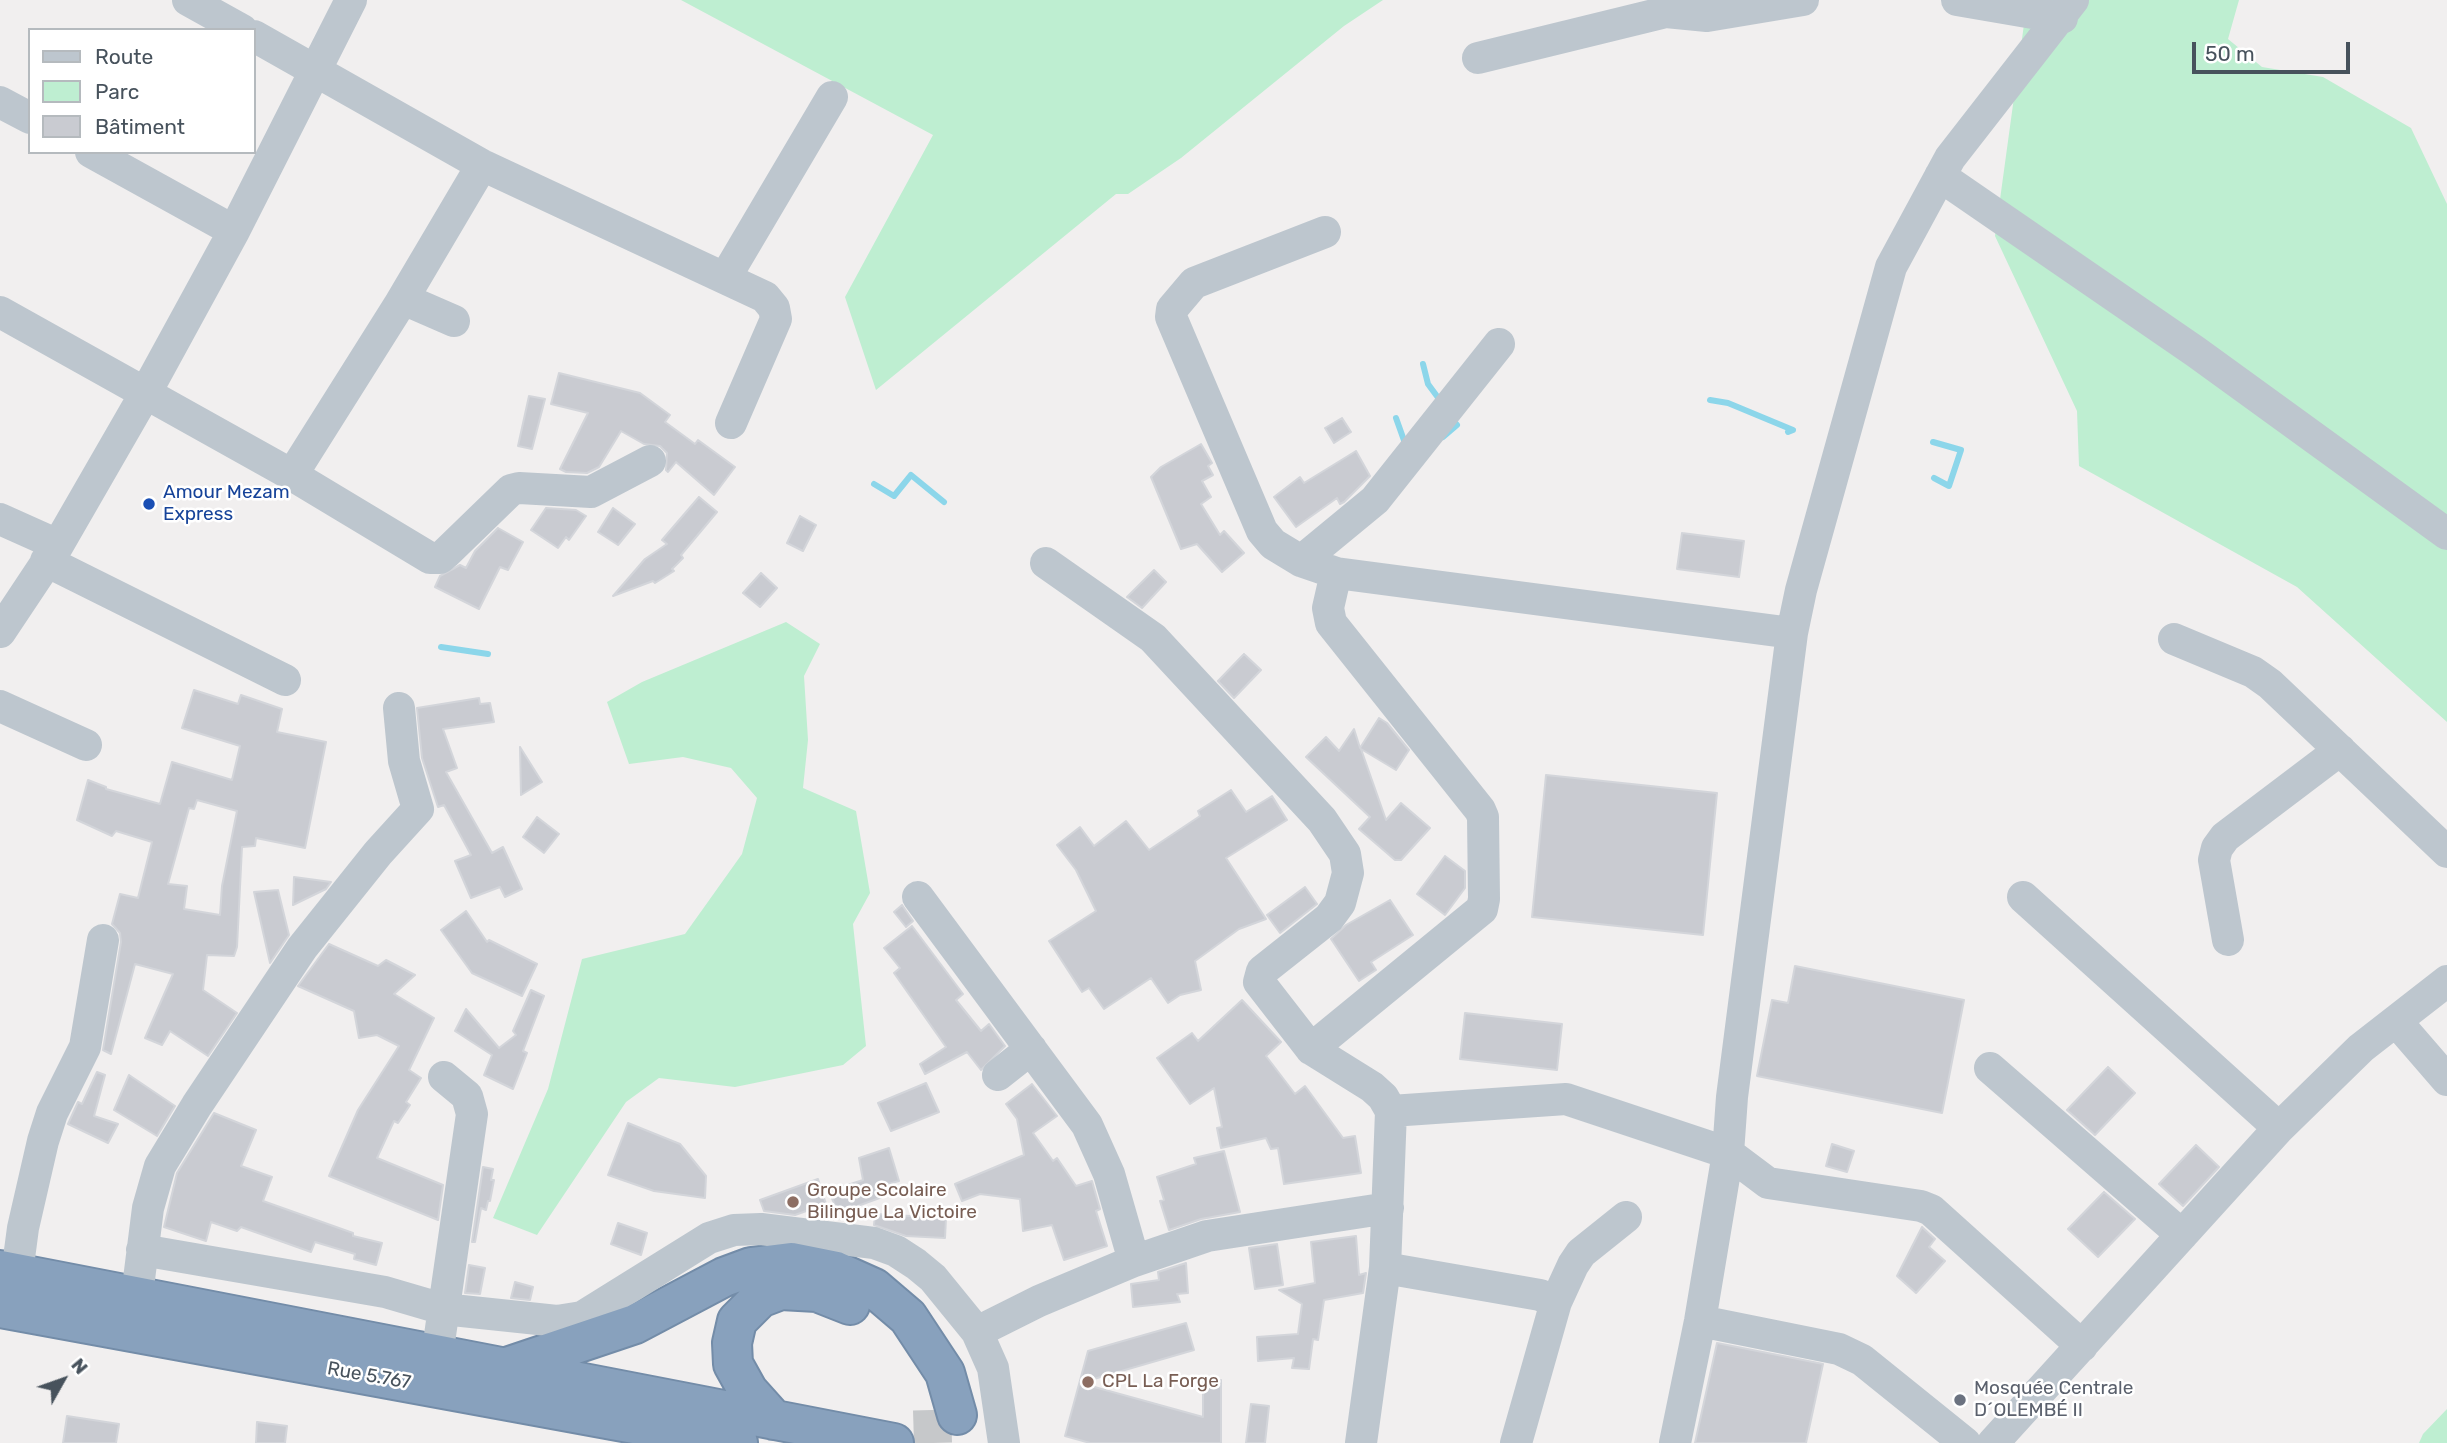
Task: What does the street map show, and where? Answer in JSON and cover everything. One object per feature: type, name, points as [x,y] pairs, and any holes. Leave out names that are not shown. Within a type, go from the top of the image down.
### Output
[{"type":"highway","points":[[501,1369],[635,1324],[723,1277],[751,1267],[791,1262],[836,1271],[874,1288],[908,1317],[945,1373],[944,1412],[891,1338],[855,1307],[817,1292],[782,1290],[760,1298],[747,1308],[737,1321],[732,1343],[733,1364],[748,1391],[774,1420]]},
{"type":"highway","points":[[9,1271],[501,1369],[894,1443]]},
{"type":"highway","name":"Rue 5.767","points":[[0,1308],[714,1441]]},
{"type":"street","points":[[188,0],[238,28]]},
{"type":"street","points":[[0,632],[52,553],[145,394],[234,231],[351,0]]},
{"type":"street","points":[[1478,58],[1666,12],[1707,16],[1803,0]]},
{"type":"street","points":[[1957,0],[2068,9]]},
{"type":"street","points":[[1675,1443],[1700,1321],[1728,1153],[1732,1097],[1792,633],[1891,267],[1950,158],[2068,9]]},
{"type":"street","points":[[256,37],[482,165],[765,297],[774,308],[776,319],[731,423]]},
{"type":"street","points":[[725,278],[832,97]]},
{"type":"street","points":[[0,102],[28,117]]},
{"type":"street","points":[[95,154],[234,231]]},
{"type":"street","points":[[292,475],[401,302],[482,165]]},
{"type":"street","points":[[1940,176],[2196,352],[2447,534]]},
{"type":"street","points":[[1325,232],[1194,283],[1172,309],[1171,317],[1262,531],[1273,544],[1301,561],[1336,573],[1792,633]]},
{"type":"street","points":[[401,302],[408,301],[454,321]]},
{"type":"street","points":[[0,312],[292,475],[430,558],[440,558],[446,553],[511,490],[519,488],[591,492],[650,461]]},
{"type":"street","points":[[1301,561],[1376,500],[1499,344]]},
{"type":"street","points":[[0,519],[52,553],[285,680]]},
{"type":"street","points":[[1046,563],[1153,638],[1322,820],[1345,854],[1348,873],[1340,903],[1329,918],[1259,976],[1259,982],[1311,1049],[1372,1087],[1383,1097],[1391,1111],[1385,1268],[1360,1443]]},
{"type":"street","points":[[1311,1049],[1482,909],[1484,899],[1483,817],[1480,810],[1331,623],[1328,608],[1336,573]]},
{"type":"street","points":[[2174,639],[2253,672],[2270,684],[2447,852]]},
{"type":"street","points":[[0,706],[86,745]]},
{"type":"street","points":[[136,1296],[148,1208],[160,1166],[197,1105],[302,948],[378,853],[418,809],[404,761],[399,708]]},
{"type":"street","points":[[2228,940],[2214,860],[2217,848],[2225,837],[2340,750]]},
{"type":"street","points":[[918,897],[1087,1125],[1109,1174],[1134,1261]]},
{"type":"street","points":[[2023,897],[2279,1128]]},
{"type":"street","points":[[9,1271],[23,1228],[52,1113],[85,1047],[103,940]]},
{"type":"street","points":[[1993,1443],[2279,1128],[2361,1048],[2447,981]]},
{"type":"street","points":[[2396,1021],[2447,1080]]},
{"type":"street","points":[[999,1075],[1031,1049]]},
{"type":"street","points":[[1990,1068],[2182,1236]]},
{"type":"street","points":[[437,1356],[472,1114],[467,1096],[444,1077]]},
{"type":"street","points":[[1391,1111],[1566,1098],[1728,1153],[1768,1183],[1921,1206],[1931,1210],[2082,1346]]},
{"type":"street","points":[[976,1332],[1134,1261],[1207,1236],[1388,1208]]},
{"type":"street","points":[[1516,1443],[1556,1303],[1581,1252],[1626,1217]]},
{"type":"street","points":[[142,1250],[385,1292],[443,1310],[557,1321],[582,1317],[709,1238],[734,1230],[761,1229],[874,1242],[896,1251],[933,1278],[976,1332],[993,1368],[1004,1443]]},
{"type":"street","points":[[1385,1268],[1540,1295],[1556,1303]]},
{"type":"street","points":[[1700,1321],[1839,1349],[1862,1360],[1965,1443]]},
{"type":"green space","points":[[681,0],[1383,0],[1344,26],[1181,158],[1128,194],[1116,194],[876,390],[845,297],[933,135]]},
{"type":"green space","points":[[2037,0],[2239,0],[2228,39],[2262,67],[2323,77],[2411,128],[2447,204],[2447,722],[2297,587],[2079,466],[2077,411],[1995,236],[2025,17]]},
{"type":"green space","points":[[786,622],[820,644],[804,676],[808,740],[803,788],[856,811],[870,893],[853,924],[866,1046],[843,1065],[735,1087],[659,1078],[626,1102],[537,1235],[493,1218],[548,1089],[582,959],[685,934],[742,854],[757,798],[731,768],[683,757],[629,764],[607,702],[642,682]]},
{"type":"green space","points":[[2447,1409],[2447,1443],[2419,1443],[2423,1434]]},
{"type":"building","points":[[559,373],[640,393],[670,415],[665,422],[695,444],[698,440],[735,467],[714,495],[676,462],[668,472],[667,453],[660,446],[644,444],[621,431],[599,467],[587,473],[560,469],[588,413],[551,404]]},
{"type":"building","points":[[529,396],[545,399],[532,449],[518,446]]},
{"type":"building","points":[[1342,418],[1351,432],[1334,443],[1325,428]]},
{"type":"building","points":[[1201,444],[1212,463],[1208,466],[1213,475],[1202,481],[1211,497],[1201,504],[1220,535],[1224,531],[1244,553],[1222,572],[1197,544],[1181,549],[1151,477],[1161,467]]},
{"type":"building","points":[[1356,451],[1370,476],[1344,502],[1340,504],[1337,498],[1296,527],[1274,497],[1300,477],[1304,483]]},
{"type":"building","points":[[699,497],[717,512],[681,555],[683,558],[672,569],[674,571],[655,583],[653,581],[613,596],[645,559],[667,544],[662,540]]},
{"type":"building","points":[[546,508],[576,510],[586,516],[569,540],[566,537],[558,548],[531,530]]},
{"type":"building","points":[[613,508],[635,524],[618,545],[598,532]]},
{"type":"building","points":[[800,516],[816,525],[803,551],[787,543]]},
{"type":"building","points":[[498,528],[523,542],[508,570],[500,567],[479,609],[435,587],[440,576],[460,565],[466,568],[475,551]]},
{"type":"building","points":[[1682,533],[1744,541],[1739,577],[1677,569]]},
{"type":"building","points":[[1154,570],[1166,582],[1142,608],[1127,597]]},
{"type":"building","points":[[761,573],[777,588],[760,607],[743,593]]},
{"type":"building","points":[[1244,654],[1261,670],[1234,698],[1218,681]]},
{"type":"building","points":[[194,690],[238,704],[241,695],[282,709],[277,732],[326,742],[305,848],[256,838],[255,846],[242,847],[237,947],[234,956],[207,955],[203,990],[237,1013],[208,1056],[170,1031],[162,1045],[145,1038],[173,974],[135,964],[111,1054],[103,1050],[121,942],[120,933],[112,924],[120,894],[138,898],[152,842],[116,831],[112,836],[77,820],[88,780],[106,789],[160,804],[172,762],[232,780],[240,746],[182,728]],"holes":[[[197,800],[237,811],[222,886],[220,915],[184,909],[187,886],[168,884],[189,808],[194,809]]]},
{"type":"building","points":[[479,698],[480,704],[490,703],[494,722],[443,729],[457,768],[446,772],[492,853],[503,847],[522,889],[505,897],[500,887],[471,898],[455,861],[471,855],[444,805],[438,807],[422,758],[417,708]]},
{"type":"building","points":[[1379,718],[1387,723],[1409,750],[1396,770],[1361,749],[1386,820],[1401,803],[1430,828],[1401,860],[1395,860],[1359,829],[1370,817],[1306,757],[1326,737],[1339,751],[1354,729],[1360,748]]},
{"type":"building","points":[[520,747],[542,782],[521,795]]},
{"type":"building","points":[[1546,775],[1717,793],[1703,935],[1532,917]]},
{"type":"building","points":[[1231,790],[1246,812],[1272,796],[1287,820],[1226,858],[1266,919],[1239,929],[1195,961],[1201,990],[1180,995],[1168,1003],[1151,978],[1104,1009],[1089,988],[1082,992],[1049,941],[1096,911],[1076,870],[1057,845],[1080,827],[1094,846],[1126,821],[1149,850],[1200,816],[1198,811]]},
{"type":"building","points":[[537,817],[559,834],[544,853],[523,837]]},
{"type":"building","points":[[1445,856],[1465,871],[1465,888],[1445,915],[1417,894]]},
{"type":"building","points":[[294,877],[331,882],[326,889],[293,905]]},
{"type":"building","points":[[1305,887],[1317,904],[1280,933],[1267,915]]},
{"type":"building","points":[[278,890],[289,935],[270,963],[254,892]]},
{"type":"building","points":[[1390,900],[1413,935],[1371,962],[1376,970],[1359,981],[1331,939],[1346,925]]},
{"type":"building","points":[[902,905],[913,921],[906,927],[894,912]]},
{"type":"building","points":[[466,911],[487,942],[489,940],[537,964],[522,996],[472,973],[441,930]]},
{"type":"building","points":[[912,926],[963,994],[956,1000],[981,1031],[989,1024],[1005,1046],[981,1070],[967,1052],[925,1074],[920,1064],[946,1047],[894,973],[900,968],[884,948]]},
{"type":"building","points":[[329,944],[378,966],[386,960],[415,975],[394,994],[434,1018],[409,1070],[421,1078],[406,1102],[410,1105],[398,1123],[394,1121],[377,1158],[443,1185],[438,1220],[329,1176],[358,1110],[399,1046],[377,1035],[359,1038],[354,1011],[298,986]]},
{"type":"building","points":[[1795,966],[1964,1000],[1942,1113],[1757,1076],[1772,1000],[1788,1003]]},
{"type":"building","points":[[531,990],[544,996],[523,1051],[527,1053],[513,1089],[484,1075],[492,1055],[455,1031],[466,1009],[499,1048],[516,1035],[513,1031]]},
{"type":"building","points":[[1242,1000],[1281,1042],[1266,1056],[1295,1094],[1305,1086],[1343,1138],[1355,1136],[1361,1173],[1284,1184],[1278,1148],[1271,1149],[1266,1138],[1221,1148],[1217,1128],[1222,1127],[1214,1088],[1190,1104],[1157,1058],[1192,1033],[1198,1041]]},
{"type":"building","points":[[1465,1013],[1562,1024],[1557,1070],[1460,1059]]},
{"type":"building","points":[[2108,1067],[2135,1093],[2095,1135],[2067,1110]]},
{"type":"building","points":[[97,1072],[105,1075],[94,1116],[118,1124],[108,1143],[68,1124],[78,1102],[82,1104]]},
{"type":"building","points":[[129,1075],[175,1106],[157,1136],[114,1110]]},
{"type":"building","points":[[926,1083],[939,1112],[891,1131],[878,1103]]},
{"type":"building","points":[[1032,1084],[1057,1116],[1033,1133],[1053,1161],[1057,1158],[1076,1186],[1092,1181],[1100,1209],[1096,1211],[1107,1246],[1064,1260],[1052,1225],[1023,1231],[1020,1199],[980,1194],[962,1201],[955,1184],[1024,1155],[1017,1119],[1006,1104]]},
{"type":"building","points":[[214,1113],[256,1130],[241,1166],[272,1177],[263,1201],[353,1233],[353,1236],[382,1243],[376,1265],[354,1259],[355,1254],[315,1242],[311,1252],[241,1227],[237,1231],[211,1222],[206,1241],[164,1227],[177,1173]]},
{"type":"building","points":[[628,1123],[680,1144],[706,1176],[705,1198],[654,1191],[608,1175]]},
{"type":"building","points":[[1832,1144],[1854,1151],[1847,1172],[1826,1166]]},
{"type":"building","points":[[2196,1145],[2219,1167],[2183,1206],[2159,1184]]},
{"type":"building","points":[[889,1148],[899,1181],[888,1184],[888,1195],[838,1213],[829,1191],[863,1180],[859,1158]]},
{"type":"building","points":[[1224,1151],[1240,1212],[1201,1219],[1169,1230],[1160,1201],[1164,1200],[1157,1177],[1196,1164],[1194,1158]]},
{"type":"building","points":[[483,1167],[493,1169],[491,1180],[494,1180],[490,1201],[486,1210],[481,1208],[475,1242],[472,1242]]},
{"type":"building","name":"Groupe Scolaire Bilingue La Victoire","points":[[818,1179],[826,1204],[795,1215],[764,1211],[760,1200]]},
{"type":"building","points":[[2104,1192],[2135,1219],[2098,1257],[2068,1229]]},
{"type":"building","points":[[875,1214],[946,1218],[945,1238],[906,1236],[874,1225]]},
{"type":"building","points":[[618,1223],[647,1233],[641,1255],[611,1244]]},
{"type":"building","points":[[1922,1227],[1935,1239],[1929,1247],[1945,1261],[1916,1293],[1897,1276]]},
{"type":"building","points":[[1356,1236],[1359,1275],[1366,1273],[1363,1293],[1324,1300],[1318,1340],[1313,1339],[1309,1369],[1292,1368],[1294,1358],[1258,1361],[1257,1337],[1298,1334],[1302,1304],[1279,1290],[1315,1283],[1311,1242]]},
{"type":"building","points":[[1277,1244],[1283,1285],[1255,1289],[1249,1248]]},
{"type":"building","points":[[1186,1263],[1188,1293],[1177,1294],[1180,1302],[1133,1307],[1131,1284],[1159,1280],[1158,1272]]},
{"type":"building","points":[[469,1265],[485,1268],[480,1294],[465,1293]]},
{"type":"building","points":[[515,1282],[533,1287],[530,1300],[511,1298]]},
{"type":"building","name":"CPL La Forge","points":[[1186,1323],[1194,1350],[1080,1383],[1203,1417],[1203,1380],[1221,1380],[1221,1443],[1090,1443],[1065,1436],[1088,1351]]},
{"type":"building","points":[[1717,1343],[1823,1364],[1806,1443],[1695,1443]]},
{"type":"building","points":[[1251,1404],[1269,1406],[1265,1443],[1246,1443]]},
{"type":"building","points":[[67,1416],[119,1424],[116,1443],[63,1443]]},
{"type":"building","points":[[257,1422],[287,1426],[285,1443],[256,1443]]},
{"type":"waterway","points":[[1423,364],[1428,384],[1442,403]]},
{"type":"waterway","points":[[1710,400],[1728,403],[1793,430],[1788,432]]},
{"type":"waterway","points":[[1396,418],[1406,446]]},
{"type":"waterway","points":[[1443,437],[1457,425],[1451,418]]},
{"type":"waterway","points":[[1933,442],[1961,450],[1949,486],[1934,478]]},
{"type":"waterway","points":[[874,484],[894,496],[911,475],[944,502]]},
{"type":"waterway","points":[[441,647],[488,654]]},
{"type":"tunnel","points":[[932,1410],[933,1443]]},
{"type":"place","name":"Amour Mezam Express","points":[[149,504]]},
{"type":"place","name":"Groupe Scolaire Bilingue La Victoire","points":[[793,1202]]},
{"type":"place","name":"CPL La Forge","points":[[1088,1382]]},
{"type":"place","name":"Mosquée Centrale D´OLEMBÉ II","points":[[1960,1400]]}]
